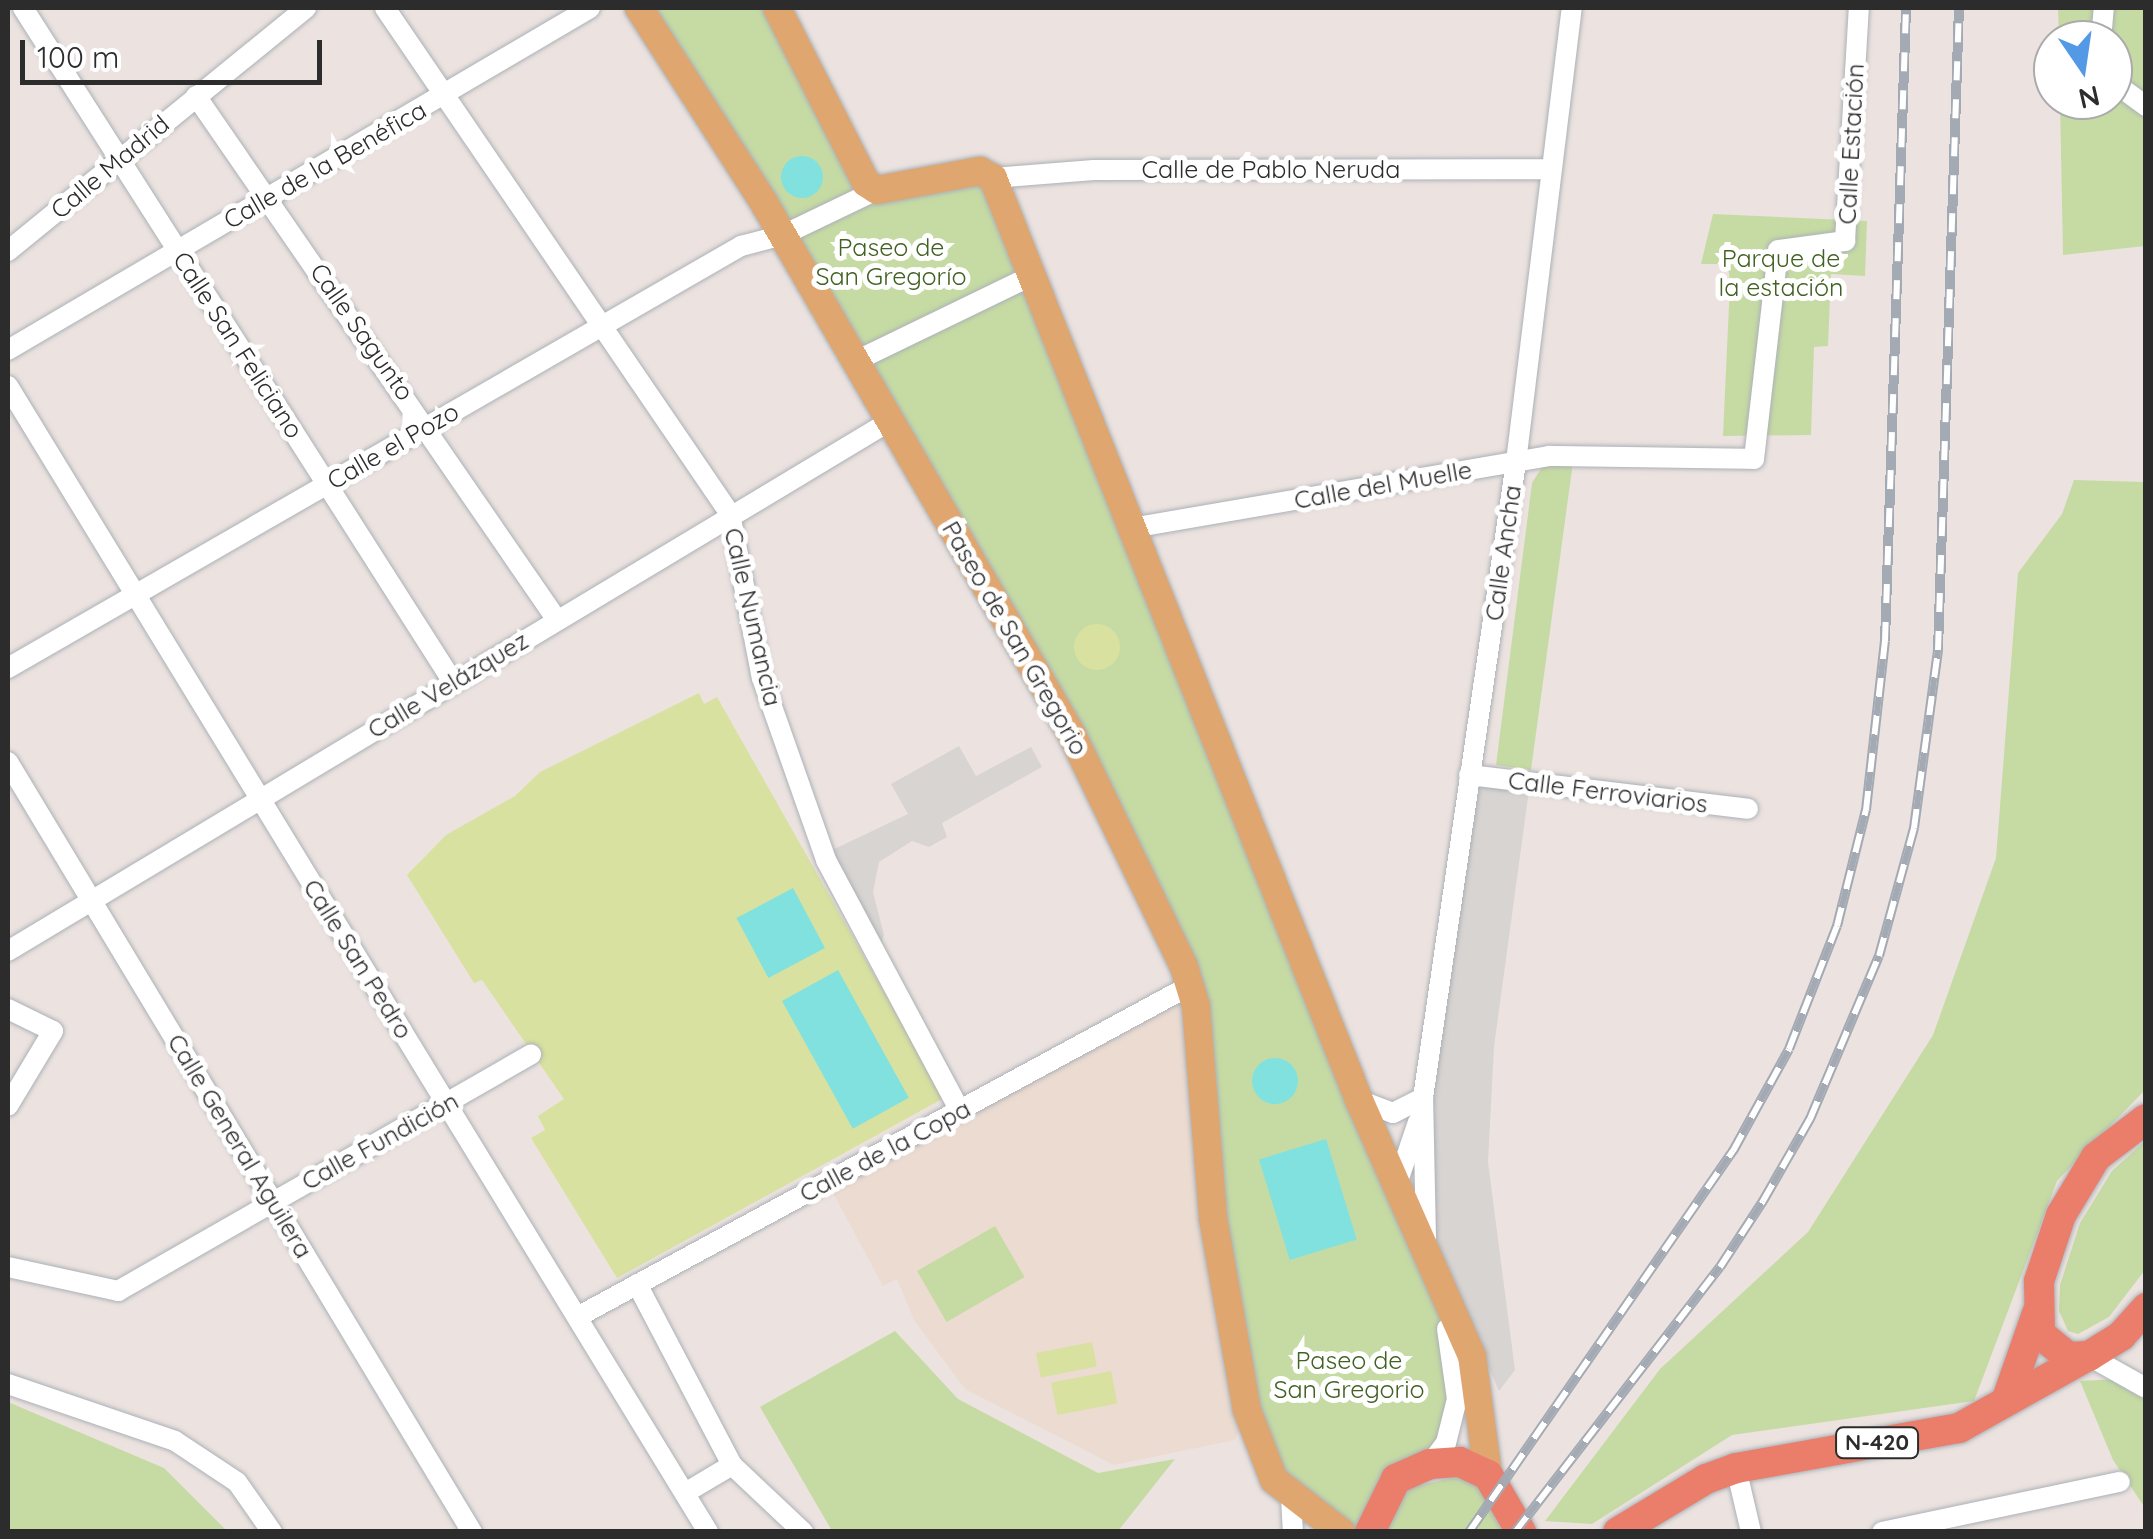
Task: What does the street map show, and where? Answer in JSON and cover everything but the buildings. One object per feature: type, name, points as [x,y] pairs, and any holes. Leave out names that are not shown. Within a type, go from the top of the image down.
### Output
[{"type":"highway","points":[[2008,1396],[2037,1312],[2040,1281],[2061,1215],[2096,1157],[2142,1116]]},
{"type":"highway","points":[[2037,1312],[2050,1348],[2086,1357],[2121,1336],[2146,1308]]},
{"type":"highway","name":"N-420","points":[[1618,1531],[1736,1468],[1958,1428],[2008,1396],[2086,1357]]},
{"type":"highway","points":[[1370,1532],[1396,1479],[1430,1464],[1460,1462],[1488,1476],[1521,1532]]},
{"type":"main road","name":"Paseo de San Gregorio","points":[[640,8],[786,233],[1072,735],[1191,985],[1212,1218],[1242,1392],[1267,1468],[1290,1496],[1341,1532]]},
{"type":"main road","points":[[776,8],[864,187],[980,170],[993,178],[1359,1100],[1478,1373],[1488,1476]]},
{"type":"street","name":"Calle San Feliciano","points":[[23,8],[453,682]]},
{"type":"street","name":"Calle Madrid","points":[[8,251],[306,8]]},
{"type":"street","name":"Calle Numancia","points":[[385,8],[600,329],[730,514],[762,678],[826,860],[960,1111]]},
{"type":"street","name":"Calle de la Benéfica","points":[[8,350],[590,8]]},
{"type":"street","name":"Calle Ancha","points":[[1426,1260],[1422,1105],[1516,462],[1549,169],[1572,8]]},
{"type":"street","name":"Calle Estación","points":[[1754,460],[1778,250],[1845,240],[1858,8]]},
{"type":"street","name":"Calle Sagunto","points":[[196,96],[428,426],[557,620]]},
{"type":"street","name":"Calle de Pablo Neruda","points":[[993,178],[1094,170],[1549,169]]},
{"type":"street","points":[[786,233],[864,187]]},
{"type":"street","name":"Calle el Pozo","points":[[8,668],[741,246],[786,233]]},
{"type":"street","points":[[856,361],[1030,276]]},
{"type":"street","name":"Calle San Pedro","points":[[8,386],[708,1532]]},
{"type":"street","name":"Calle Velázquez","points":[[8,951],[890,421]]},
{"type":"street","name":"Calle del Muelle","points":[[1132,528],[1574,455],[1754,460]]},
{"type":"street","name":"Calle General Aguilera","points":[[8,762],[472,1532]]},
{"type":"street","name":"Calle Ferroviarios","points":[[1469,775],[1748,809]]},
{"type":"street","name":"Calle de la Copa","points":[[579,1316],[1191,985]]},
{"type":"street","points":[[8,1008],[53,1032],[8,1106]]},
{"type":"street","name":"Calle Fundición","points":[[8,1267],[118,1291],[531,1054]]},
{"type":"street","points":[[1359,1100],[1392,1112],[1422,1105]]},
{"type":"street","name":"Calle Ancha","points":[[1395,1188],[1422,1105]]},
{"type":"street","points":[[1395,1188],[1456,1355],[1453,1421],[1430,1464]]},
{"type":"street","points":[[637,1284],[732,1465],[803,1532]]},
{"type":"street","points":[[2086,1357],[2146,1388]]},
{"type":"street","points":[[8,1384],[174,1441],[237,1482],[272,1532]]},
{"type":"street","points":[[685,1493],[732,1465]]},
{"type":"street","points":[[1736,1468],[1751,1532]]},
{"type":"street","points":[[1882,1532],[2120,1482]]},
{"type":"street","points":[[1290,1496],[1293,1532]]},
{"type":"shaded area","points":[[959,746],[976,776],[1031,747],[1042,767],[942,823],[947,837],[929,847],[912,841],[879,862],[873,892],[884,935],[880,946],[828,852],[908,814],[891,784]]},
{"type":"shaded area","points":[[1469,775],[1530,783],[1494,1047],[1488,1162],[1515,1370],[1499,1391],[1425,1218],[1422,1137]]},
{"type":"shaded area","points":[[1181,994],[1247,1410],[1235,1440],[1114,1465],[965,1389],[914,1320],[897,1279],[883,1286],[827,1182]]},
{"type":"green space","name":"Paseo de San Gregorio","points":[[640,8],[777,8],[860,190],[980,171],[1453,1341],[1453,1421],[1370,1531],[1341,1531],[1267,1468],[1184,967],[783,228]]},
{"type":"green space","points":[[2058,8],[2145,8],[2145,246],[2063,255],[2060,120],[2133,120],[2133,20],[2058,20]]},
{"type":"green space","name":"Parque de la estación","points":[[1713,214],[1867,221],[1865,276],[1831,274],[1828,346],[1814,347],[1811,435],[1723,436],[1728,264],[1701,264]]},
{"type":"green space","points":[[1574,455],[1531,770],[1496,765],[1532,483],[1549,456]]},
{"type":"green space","points":[[2074,480],[2145,482],[2145,1090],[2057,1181],[1974,1401],[1732,1435],[1592,1524],[1545,1521],[1660,1369],[1808,1232],[1933,1035],[1996,858],[2018,573],[2062,514]]},
{"type":"green space","points":[[1097,624],[1113,631],[1120,647],[1113,663],[1097,670],[1081,663],[1074,647],[1081,631]]},
{"type":"green space","points":[[699,693],[704,704],[717,697],[944,1098],[617,1278],[531,1138],[545,1130],[538,1116],[564,1099],[482,980],[474,983],[407,875],[446,835],[515,796],[540,772]]},
{"type":"green space","points":[[2145,1141],[2145,1270],[2109,1317],[2078,1334],[2068,1331],[2059,1311],[2060,1285],[2080,1223],[2112,1171]]},
{"type":"green space","points":[[995,1226],[1024,1277],[947,1322],[917,1271]]},
{"type":"green space","points":[[895,1331],[958,1399],[1098,1473],[1175,1459],[1118,1531],[832,1531],[760,1407]]},
{"type":"green space","points":[[1092,1342],[1097,1367],[1041,1377],[1036,1353]]},
{"type":"green space","points":[[1111,1371],[1117,1403],[1057,1415],[1051,1383]]},
{"type":"green space","points":[[2118,1379],[2145,1397],[2145,1508],[2113,1460],[2080,1381]]},
{"type":"green space","points":[[8,1402],[164,1468],[227,1531],[8,1531]]},
{"type":"green space","points":[[1457,1477],[1478,1487],[1502,1531],[1386,1532],[1398,1500],[1411,1487]]},
{"type":"water","points":[[802,156],[817,162],[823,177],[817,192],[802,198],[787,192],[781,177],[787,162]]},
{"type":"water","points":[[793,888],[825,948],[768,978],[736,918]]},
{"type":"water","points":[[838,970],[909,1098],[853,1129],[782,1001]]},
{"type":"water","points":[[1275,1058],[1291,1065],[1298,1081],[1291,1097],[1275,1104],[1259,1097],[1252,1081],[1259,1065]]},
{"type":"water","points":[[1326,1139],[1357,1239],[1290,1260],[1259,1159]]},
{"type":"railway","points":[[1469,1532],[1733,1151],[1789,1049],[1837,926],[1866,810],[1885,641],[1906,8]]},
{"type":"railway","points":[[1515,1532],[1720,1267],[1763,1201],[1810,1119],[1879,956],[1914,828],[1938,650],[1959,8]]},
{"type":"park label","name":"Paseo de San Gregorío","points":[[891,262]]}]
